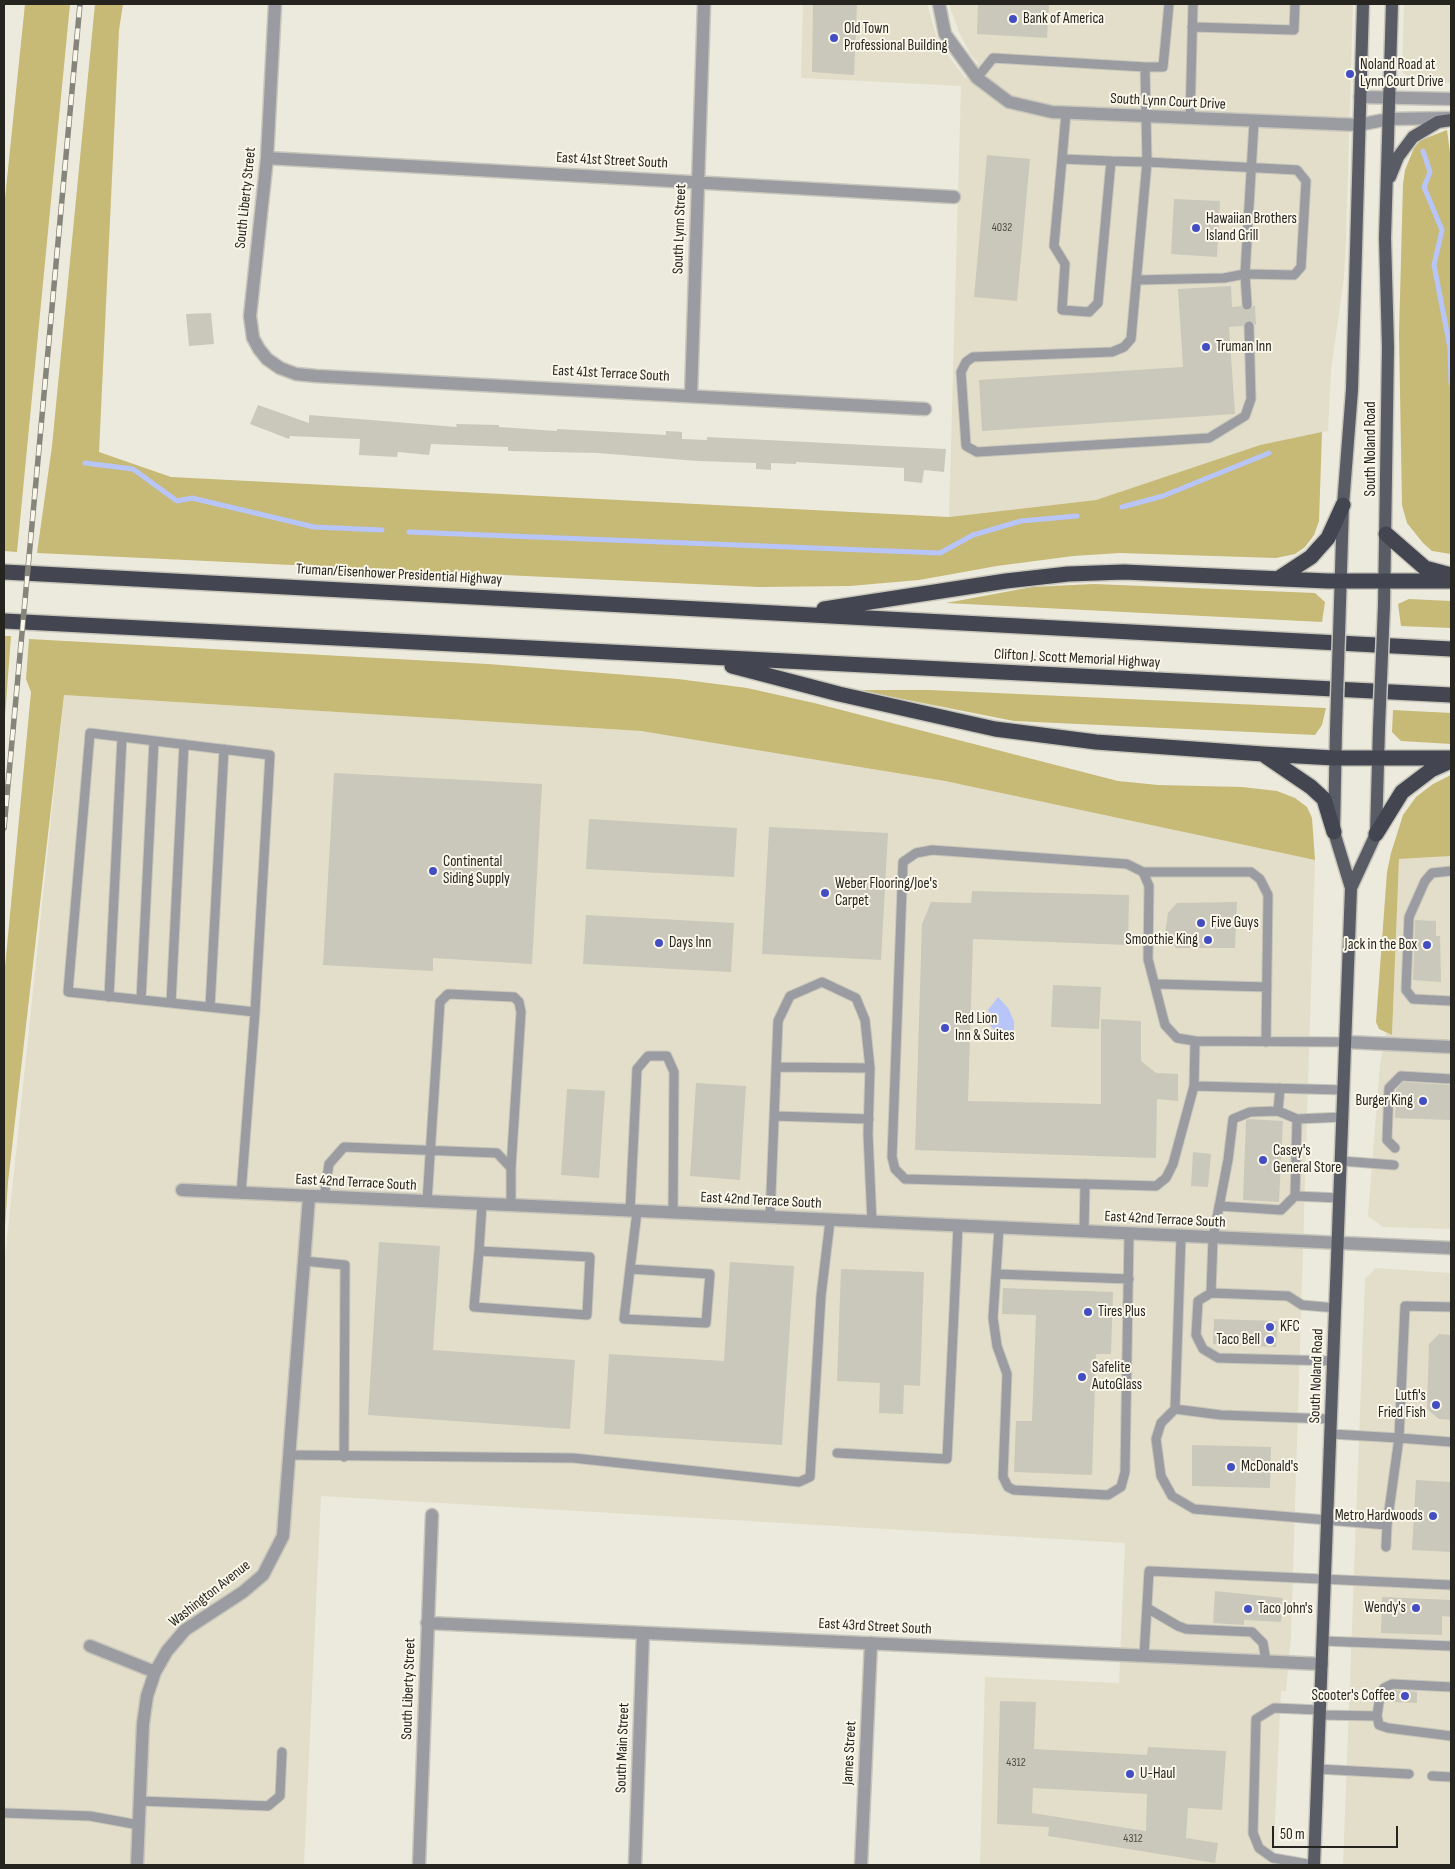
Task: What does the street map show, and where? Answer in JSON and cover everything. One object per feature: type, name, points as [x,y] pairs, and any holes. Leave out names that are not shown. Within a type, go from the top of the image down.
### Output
[{"type":"highway","points":[[1279,578],[1311,557],[1328,538],[1343,506]]},
{"type":"highway","points":[[1386,534],[1424,568],[1451,575]]},
{"type":"highway","name":"Truman/Eisenhower Presidential Highway","points":[[4,572],[793,614]]},
{"type":"highway","points":[[793,614],[1006,581],[1068,574],[1124,572],[1341,581],[1451,581]]},
{"type":"highway","name":"Clifton J. Scott Memorial Highway","points":[[793,614],[1451,649]]},
{"type":"highway","points":[[4,621],[701,658],[839,694],[996,729],[1096,742],[1263,754],[1334,758],[1451,759]]},
{"type":"highway","name":"Clifton J. Scott Memorial Highway","points":[[701,658],[1451,695]]},
{"type":"highway","points":[[1263,754],[1311,787],[1324,799],[1334,832]]},
{"type":"highway","points":[[1376,834],[1402,792],[1431,770],[1451,759]]},
{"type":"main road","name":"South Noland Road","points":[[1314,1865],[1351,888],[1334,832],[1334,758],[1343,506],[1352,390],[1358,125],[1363,4]]},
{"type":"main road","name":"South Noland Road","points":[[1351,888],[1376,834],[1380,758],[1379,728],[1386,580],[1387,184],[1392,4]]},
{"type":"main road","points":[[1387,184],[1398,157],[1412,137],[1438,122],[1451,119]]},
{"type":"street","name":"South Liberty Street","points":[[275,4],[267,158],[250,326],[253,338],[266,359],[280,368],[296,374]]},
{"type":"street","name":"South Lynn Street","points":[[691,395],[704,4]]},
{"type":"street","name":"South Lynn Court Drive","points":[[939,4],[945,34],[977,78],[1009,102],[1052,112],[1358,125],[1389,119],[1451,119]]},
{"type":"street","points":[[1360,97],[1451,99]]},
{"type":"street","name":"East 41st Street South","points":[[267,158],[954,197]]},
{"type":"street","name":"East 41st Terrace South","points":[[296,374],[691,395],[733,400],[925,409]]},
{"type":"street","points":[[1346,1042],[1451,1047]]},
{"type":"street","name":"East 42nd Terrace South","points":[[182,1190],[324,1198],[1451,1248]]},
{"type":"street","name":"Washington Avenue","points":[[137,1865],[143,1724],[146,1696],[155,1672],[167,1651],[185,1630],[243,1592],[263,1575],[283,1536],[309,1197]]},
{"type":"street","name":"South Liberty Street","points":[[419,1865],[432,1515]]},
{"type":"street","name":"East 43rd Street South","points":[[428,1623],[1322,1664]]},
{"type":"street","name":"South Main Street","points":[[634,1865],[643,1633]]},
{"type":"street","name":"James Street","points":[[861,1865],[871,1643]]},
{"type":"street","points":[[90,1646],[155,1672]]},
{"type":"lane","points":[[977,78],[993,58],[1163,67],[1168,4]]},
{"type":"lane","points":[[1190,119],[1193,4]]},
{"type":"lane","points":[[1192,28],[1294,30],[1295,4]]},
{"type":"lane","points":[[1145,67],[1147,162],[1138,280],[1131,339],[1124,347],[1112,352],[973,357],[966,362],[962,372],[966,446],[977,452],[1209,438],[1245,416],[1251,400],[1249,326]]},
{"type":"lane","points":[[1066,113],[1054,246],[1066,264],[1062,310],[1089,312],[1098,303],[1111,161]]},
{"type":"lane","points":[[1247,306],[1245,274],[1254,122]]},
{"type":"lane","points":[[1062,160],[1147,162],[1297,170],[1306,181],[1301,267],[1294,275],[1245,274],[1224,278],[1138,280]]},
{"type":"lane","points":[[242,1194],[254,1012],[270,755],[90,733],[68,992],[254,1012]]},
{"type":"lane","points":[[109,997],[122,737]]},
{"type":"lane","points":[[141,1000],[154,741]]},
{"type":"lane","points":[[170,1003],[184,744]]},
{"type":"lane","points":[[210,1007],[224,749]]},
{"type":"lane","points":[[1195,1041],[1194,1086],[1173,1164],[1166,1178],[1156,1186],[905,1179],[895,1169],[892,1157],[903,862],[916,853],[932,850],[1127,864],[1143,872],[1251,872],[1260,879],[1268,895],[1266,1042]]},
{"type":"lane","points":[[1451,871],[1432,873],[1425,881],[1409,918],[1406,990],[1413,999],[1451,1002]]},
{"type":"lane","points":[[1143,872],[1149,886],[1148,959],[1157,984],[1165,1025],[1176,1038],[1195,1041],[1346,1042]]},
{"type":"lane","points":[[770,1218],[778,1021],[790,996],[822,982],[856,998],[865,1020],[870,1068],[869,1119],[872,1222]]},
{"type":"lane","points":[[1157,984],[1267,987]]},
{"type":"lane","points":[[427,1202],[440,1002],[448,994],[514,997],[519,1002],[521,1012],[511,1168],[511,1206]]},
{"type":"lane","points":[[630,1269],[710,1274],[706,1323],[624,1319],[634,1212],[637,1069],[648,1056],[666,1056],[674,1072],[673,1213]]},
{"type":"lane","points":[[776,1066],[870,1068]]},
{"type":"lane","points":[[1395,1148],[1387,1140],[1389,1088],[1400,1076],[1451,1078]]},
{"type":"lane","points":[[1194,1086],[1344,1090]]},
{"type":"lane","points":[[1278,1111],[1280,1088]]},
{"type":"lane","points":[[1211,1293],[1213,1238],[1220,1206],[1233,1119],[1250,1112],[1278,1111],[1297,1119],[1343,1117]]},
{"type":"lane","points":[[774,1116],[869,1119]]},
{"type":"lane","points":[[1220,1206],[1281,1210],[1294,1196],[1297,1119]]},
{"type":"lane","points":[[324,1198],[329,1164],[344,1147],[497,1153],[511,1168]]},
{"type":"lane","points":[[1341,1161],[1394,1165]]},
{"type":"lane","points":[[1084,1232],[1085,1184]]},
{"type":"lane","points":[[1294,1196],[1340,1198]]},
{"type":"lane","points":[[478,1251],[590,1257],[587,1315],[474,1307],[478,1251],[482,1205]]},
{"type":"lane","points":[[289,1455],[572,1458],[799,1482],[810,1477],[821,1296],[830,1221]]},
{"type":"lane","points":[[837,1453],[947,1459],[958,1226]]},
{"type":"lane","points":[[999,1228],[993,1318],[997,1346],[1007,1374],[1003,1477],[1008,1487],[1014,1490],[1108,1495],[1121,1487],[1125,1472],[1129,1234]]},
{"type":"lane","points":[[1181,1237],[1175,1409],[1161,1424],[1156,1439],[1161,1476],[1172,1496],[1194,1509],[1387,1525]]},
{"type":"lane","points":[[304,1261],[346,1265],[344,1457]]},
{"type":"lane","points":[[996,1274],[1129,1279]]},
{"type":"lane","points":[[1334,1361],[1218,1358],[1203,1349],[1196,1335],[1198,1301],[1211,1293],[1288,1296],[1302,1305],[1336,1308]]},
{"type":"lane","points":[[1386,1547],[1398,1438],[1405,1306],[1451,1307]]},
{"type":"lane","points":[[1175,1409],[1221,1415],[1331,1419]]},
{"type":"lane","points":[[1331,1434],[1451,1442]]},
{"type":"lane","points":[[1144,1656],[1149,1571],[1451,1585]]},
{"type":"lane","points":[[1147,1608],[1186,1629],[1252,1632],[1263,1643],[1266,1662]]},
{"type":"lane","points":[[1323,1641],[1451,1646]]},
{"type":"lane","points":[[1451,1687],[1392,1684],[1384,1688],[1380,1696],[1377,1716],[1379,1725],[1388,1728],[1451,1736]]},
{"type":"lane","points":[[1314,1865],[1273,1858],[1259,1848],[1253,1833],[1256,1719],[1274,1708],[1377,1716]]},
{"type":"lane","points":[[140,1801],[268,1806],[280,1796],[282,1752]]},
{"type":"lane","points":[[1318,1769],[1409,1774]]},
{"type":"lane","points":[[1432,1776],[1451,1777]]},
{"type":"lane","points":[[4,1813],[90,1816],[139,1825]]},
{"type":"shaded area","points":[[25,4],[70,4],[17,552],[4,551],[4,208]]},
{"type":"shaded area","points":[[95,4],[123,4],[119,30],[99,452],[171,477],[949,517],[1096,500],[1260,445],[1322,432],[1319,521],[1314,535],[1305,547],[1295,554],[1276,558],[1120,553],[1073,556],[997,566],[919,580],[850,586],[759,587],[37,553],[52,446]]},
{"type":"shaded area","points":[[803,4],[927,4],[938,42],[966,79],[978,63],[970,54],[959,32],[949,4],[1353,4],[1344,278],[1331,370],[1328,431],[1260,445],[1096,500],[949,517],[961,86],[801,78]]},
{"type":"shaded area","points":[[1404,4],[1451,4],[1451,83],[1416,82],[1402,72]]},
{"type":"shaded area","points":[[1447,130],[1451,160],[1451,554],[1432,551],[1423,543],[1407,523],[1402,505],[1399,334],[1405,170],[1414,148],[1421,140]]},
{"type":"shaded area","points":[[1094,584],[1315,593],[1325,602],[1322,622],[946,603],[1032,587]]},
{"type":"shaded area","points":[[1409,599],[1451,601],[1451,628],[1401,626],[1398,604]]},
{"type":"shaded area","points":[[4,636],[11,636],[4,730]]},
{"type":"shaded area","points":[[29,639],[488,664],[678,679],[747,688],[814,703],[1118,781],[1158,785],[1242,787],[1277,791],[1295,798],[1307,807],[1312,818],[1315,860],[945,781],[641,731],[64,695],[8,1182],[4,1242],[4,978],[31,692],[26,679]]},
{"type":"shaded area","points":[[857,690],[930,690],[1326,708],[1322,725],[1315,735],[1014,721]]},
{"type":"shaded area","points":[[64,695],[641,731],[945,781],[1315,860],[1291,1637],[1286,1691],[1281,1691],[1273,1865],[980,1865],[985,1677],[1119,1683],[1125,1543],[321,1496],[304,1865],[4,1865],[4,1267]]},
{"type":"shaded area","points":[[1393,710],[1451,713],[1451,744],[1401,741],[1392,732]]},
{"type":"shaded area","points":[[1451,775],[1451,856],[1399,859],[1392,1035],[1379,1029],[1376,1022],[1387,872],[1391,853],[1403,815],[1416,797],[1433,784]]},
{"type":"shaded area","points":[[1451,856],[1451,1229],[1383,1227],[1368,1216],[1380,1064],[1386,1032],[1392,1035],[1399,859]]},
{"type":"shaded area","points":[[1376,1268],[1451,1273],[1451,1865],[1343,1865],[1365,1279]]},
{"type":"water","points":[[998,997],[1008,1008],[1014,1021],[1014,1034],[1003,1040],[990,1025],[993,1018],[988,1010]]},
{"type":"building","name":"Old Town Professional Building","points":[[813,4],[857,4],[854,75],[812,72]]},
{"type":"building","name":"Bank of America","points":[[978,4],[1049,4],[1047,38],[977,34]]},
{"type":"building","points":[[987,155],[1030,159],[1017,301],[974,297]]},
{"type":"building","name":"Hawaiian Brothers Island Grill","points":[[1174,199],[1220,201],[1217,257],[1171,254]]},
{"type":"building","name":"Truman Inn","points":[[1231,286],[1232,307],[1241,306],[1244,310],[1248,311],[1255,305],[1256,325],[1248,320],[1243,326],[1229,327],[1235,414],[982,431],[979,380],[1183,367],[1178,289]]},
{"type":"building","points":[[211,313],[214,344],[189,346],[186,314]]},
{"type":"building","points":[[258,405],[309,423],[309,415],[457,427],[456,424],[499,425],[499,427],[557,431],[557,429],[666,435],[666,431],[682,432],[682,439],[707,440],[707,437],[946,449],[944,472],[924,470],[922,483],[904,481],[904,468],[796,462],[796,464],[771,463],[771,470],[756,469],[756,463],[698,461],[597,453],[508,451],[508,447],[431,444],[429,455],[398,452],[397,457],[359,455],[360,439],[290,436],[289,439],[250,424]]},
{"type":"building","name":"Continental Siding Supply","points":[[334,773],[542,784],[532,964],[433,958],[433,971],[323,965]]},
{"type":"building","points":[[589,819],[737,828],[734,877],[586,869]]},
{"type":"building","name":"Weber Flooring/Joe's Carpet","points":[[769,827],[888,833],[881,960],[762,954]]},
{"type":"building","name":"Red Lion Inn & Suites","points":[[972,891],[1129,895],[1128,945],[973,939],[968,1101],[1101,1104],[1101,1019],[1141,1021],[1141,1061],[1156,1073],[1178,1074],[1178,1101],[1157,1099],[1156,1158],[915,1150],[922,924],[931,902],[971,903]]},
{"type":"building","name":"Five Guys","points":[[1237,902],[1235,948],[1176,948],[1165,933],[1168,913],[1177,903]]},
{"type":"building","name":"Days Inn","points":[[586,915],[734,923],[731,972],[583,964]]},
{"type":"building","name":"Jack in the Box","points":[[1415,920],[1436,921],[1436,936],[1440,936],[1441,982],[1413,980]]},
{"type":"building","points":[[1053,985],[1101,987],[1099,1029],[1051,1027]]},
{"type":"building","name":"Burger King","points":[[1403,1082],[1451,1085],[1451,1120],[1395,1118],[1396,1090]]},
{"type":"building","points":[[696,1083],[746,1086],[740,1180],[690,1176]]},
{"type":"building","points":[[567,1089],[605,1091],[599,1178],[561,1175]]},
{"type":"building","name":"Casey's General Store","points":[[1246,1120],[1283,1121],[1279,1202],[1243,1200]]},
{"type":"building","points":[[1193,1152],[1211,1154],[1208,1187],[1191,1186]]},
{"type":"building","points":[[379,1242],[440,1246],[433,1350],[575,1360],[570,1429],[368,1415]]},
{"type":"building","points":[[730,1262],[794,1266],[782,1445],[604,1434],[609,1354],[724,1361]]},
{"type":"building","points":[[841,1269],[924,1272],[920,1386],[904,1385],[903,1414],[879,1413],[880,1383],[837,1381]]},
{"type":"building","points":[[1003,1288],[1113,1292],[1111,1354],[1096,1354],[1092,1475],[1014,1472],[1016,1421],[1032,1421],[1036,1315],[1002,1314]]},
{"type":"building","points":[[1214,1319],[1278,1321],[1276,1347],[1213,1344]]},
{"type":"building","points":[[1439,1334],[1451,1335],[1451,1420],[1439,1419],[1427,1409],[1429,1344]]},
{"type":"building","name":"McDonald's","points":[[1192,1445],[1271,1447],[1270,1488],[1192,1486]]},
{"type":"building","name":"Metro Hardwoods","points":[[1416,1480],[1451,1482],[1451,1552],[1412,1550]]},
{"type":"building","name":"Taco John's","points":[[1215,1591],[1283,1598],[1281,1622],[1244,1620],[1244,1625],[1213,1623]]},
{"type":"building","name":"Wendy's","points":[[1382,1597],[1451,1600],[1451,1617],[1442,1616],[1442,1635],[1381,1633]]},
{"type":"building","name":"Scooter's Coffee","points":[[1393,1690],[1417,1692],[1417,1703],[1393,1702]]},
{"type":"building","points":[[1000,1701],[1036,1702],[1034,1749],[1147,1755],[1148,1747],[1226,1751],[1222,1810],[1188,1808],[1186,1838],[1218,1843],[1215,1863],[1048,1836],[1049,1827],[997,1824]],"holes":[[[1033,1788],[1147,1794],[1146,1831],[1032,1813]]]},
{"type":"waterway","points":[[1423,151],[1430,172],[1424,187],[1442,230],[1434,265],[1450,348],[1451,384]]},
{"type":"waterway","points":[[1122,507],[1163,496],[1269,453]]},
{"type":"waterway","points":[[85,463],[133,469],[177,501],[192,498],[314,527],[382,530]]},
{"type":"waterway","points":[[409,532],[940,553],[973,535],[1021,521],[1077,516]]},
{"type":"railway","points":[[4,828],[80,4]]},
{"type":"place","name":"Bank of America","points":[[1013,19]]},
{"type":"place","name":"Old Town Professional Building","points":[[834,38]]},
{"type":"place","name":"Noland Road at Lynn Court Drive","points":[[1350,74]]},
{"type":"place","name":"Hawaiian Brothers Island Grill","points":[[1196,228]]},
{"type":"place","name":"Truman Inn","points":[[1206,347]]},
{"type":"place","name":"Continental Siding Supply","points":[[433,871]]},
{"type":"place","name":"Weber Flooring/Joe's Carpet","points":[[825,893]]},
{"type":"place","name":"Five Guys","points":[[1201,923]]},
{"type":"place","name":"Smoothie King","points":[[1208,940]]},
{"type":"place","name":"Days Inn","points":[[659,943]]},
{"type":"place","name":"Jack in the Box","points":[[1427,945]]},
{"type":"place","name":"Red Lion Inn & Suites","points":[[945,1028]]},
{"type":"place","name":"Burger King","points":[[1423,1101]]},
{"type":"place","name":"Casey's General Store","points":[[1263,1160]]},
{"type":"place","name":"Tires Plus","points":[[1088,1312]]},
{"type":"place","name":"KFC","points":[[1270,1327]]},
{"type":"place","name":"Taco Bell","points":[[1270,1340]]},
{"type":"place","name":"Safelite AutoGlass","points":[[1082,1377]]},
{"type":"place","name":"Lutfi's Fried Fish","points":[[1436,1405]]},
{"type":"place","name":"McDonald's","points":[[1231,1467]]},
{"type":"place","name":"Metro Hardwoods","points":[[1433,1516]]},
{"type":"place","name":"Wendy's","points":[[1416,1608]]},
{"type":"place","name":"Taco John's","points":[[1248,1609]]},
{"type":"place","name":"Scooter's Coffee","points":[[1405,1696]]},
{"type":"place","name":"U-Haul","points":[[1130,1774]]}]
